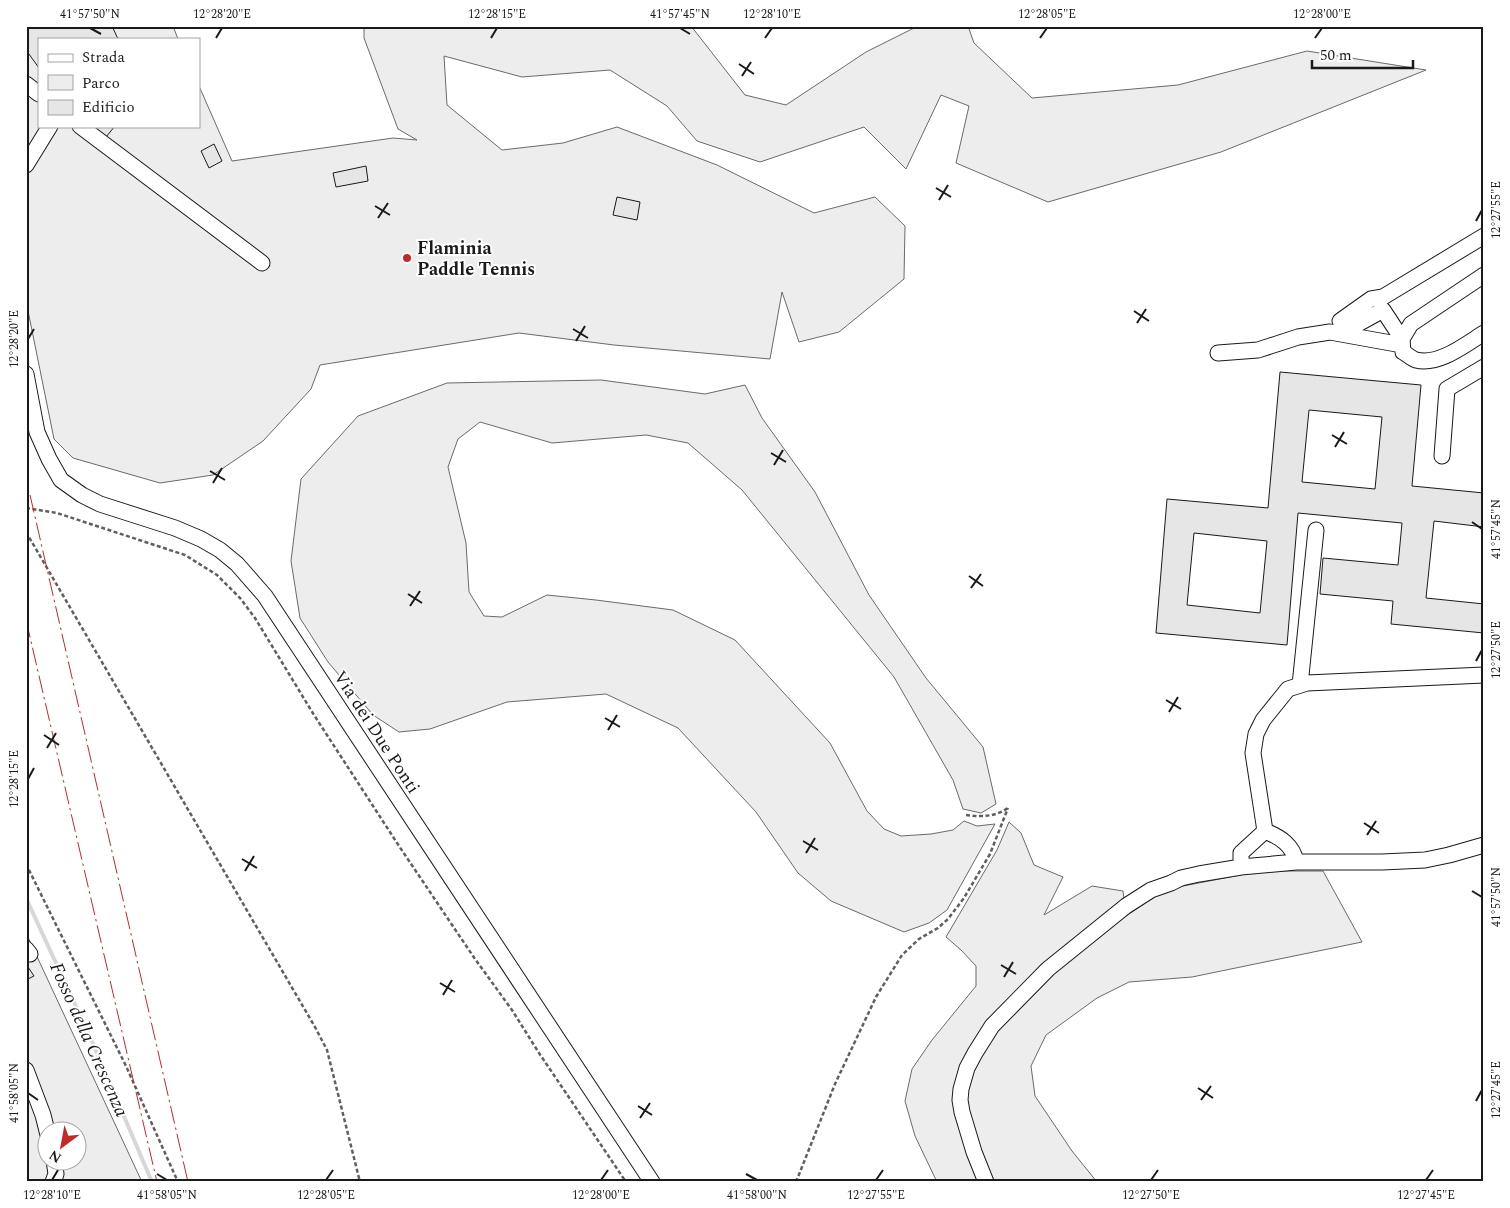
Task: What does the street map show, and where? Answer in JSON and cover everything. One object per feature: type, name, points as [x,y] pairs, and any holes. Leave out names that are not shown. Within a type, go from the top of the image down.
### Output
[{"type":"street","points":[[26,84],[38,93]]},
{"type":"street","points":[[26,165],[49,128]]},
{"type":"street","points":[[83,128],[262,263]]},
{"type":"street","points":[[1484,236],[1383,303],[1402,342],[1403,352],[1416,360],[1435,360],[1452,354],[1484,333]]},
{"type":"street","points":[[1402,342],[1411,324],[1484,275]]},
{"type":"street","points":[[1218,353],[1258,350],[1298,337],[1330,332],[1402,342]]},
{"type":"street","points":[[1442,456],[1447,389],[1467,379],[1484,367]]},
{"type":"street","name":"Via dei Due Ponti","points":[[26,374],[37,432],[49,459],[62,480],[82,495],[100,504],[175,528],[201,539],[220,550],[237,564],[265,596],[652,1182]]},
{"type":"street","points":[[1300,685],[1316,530]]},
{"type":"street","points":[[1265,831],[1253,753],[1256,734],[1263,720],[1288,690],[1306,683],[1484,675]]},
{"type":"street","points":[[1265,831],[1277,836],[1286,843],[1294,852],[1296,862]]},
{"type":"street","points":[[1241,867],[1241,853],[1265,831]]},
{"type":"street","points":[[986,1182],[972,1146],[960,1100],[961,1089],[968,1068],[982,1039],[992,1026],[1048,969],[1126,906],[1151,890],[1181,878],[1241,867],[1296,862],[1425,860],[1484,845]]},
{"type":"street","points":[[26,1070],[44,1120]]},
{"type":"street","points":[[53,1182],[55,1170]]},
{"type":"path","points":[[26,508],[57,513],[185,555],[217,575],[240,598],[255,618],[314,715],[399,846],[512,1010],[626,1182]]},
{"type":"path","points":[[26,532],[327,1050],[360,1182]]},
{"type":"path","points":[[796,1182],[835,1084],[876,997],[902,955],[919,939],[938,928],[948,919],[964,898],[990,854],[1008,808],[1001,813],[993,815],[979,817],[966,815]]},
{"type":"path","points":[[26,864],[126,1066],[178,1182]]},
{"type":"green space","name":"Flaminia Paddle Tennis","points":[[26,26],[173,26],[178,38],[38,38],[38,128],[200,128],[200,88],[232,161],[393,138],[417,140],[398,129],[364,38],[364,26],[691,26],[745,95],[786,105],[866,52],[918,26],[968,26],[974,43],[1032,98],[1178,85],[1307,51],[1426,70],[1221,152],[1048,202],[956,163],[969,106],[941,95],[906,169],[864,127],[760,162],[697,141],[667,106],[610,70],[522,77],[444,56],[447,105],[502,150],[563,143],[617,127],[717,165],[814,213],[875,197],[905,226],[904,279],[839,332],[799,342],[782,292],[770,359],[614,345],[519,333],[320,365],[311,389],[263,441],[213,475],[160,483],[73,458],[54,439],[26,301]]},
{"type":"green space","points":[[601,380],[705,394],[745,385],[762,418],[815,492],[869,595],[926,678],[983,747],[996,804],[981,813],[963,809],[953,780],[894,677],[742,490],[688,443],[646,435],[552,443],[480,422],[458,439],[448,467],[466,543],[469,592],[484,616],[502,617],[547,595],[673,610],[735,640],[830,743],[867,811],[884,829],[901,836],[953,830],[964,821],[977,826],[995,824],[947,910],[929,923],[904,932],[831,901],[798,873],[756,812],[678,728],[606,694],[507,702],[430,729],[399,732],[373,715],[328,662],[300,618],[291,561],[301,479],[358,416],[447,383]]},
{"type":"green space","points":[[1009,822],[1021,833],[1034,865],[1063,877],[1044,915],[1092,886],[1123,891],[1126,916],[1160,893],[1183,886],[1261,871],[1323,871],[1362,942],[1192,977],[1129,982],[1097,998],[1046,1035],[1031,1066],[1035,1096],[1072,1151],[1097,1182],[937,1182],[915,1136],[905,1101],[912,1069],[932,1040],[976,986],[976,966],[946,937],[997,850]]},
{"type":"green space","points":[[26,933],[142,1182],[26,1182]]},
{"type":"building","points":[[32,26],[112,26],[118,38],[38,38],[38,67],[26,50],[26,30]]},
{"type":"building","points":[[95,128],[113,128],[106,137]]},
{"type":"building","points":[[214,144],[222,161],[209,168],[201,151]]},
{"type":"building","points":[[366,166],[368,181],[336,187],[333,173]]},
{"type":"building","points":[[617,197],[640,202],[637,220],[613,215]]},
{"type":"building","points":[[1280,372],[1421,385],[1412,486],[1484,493],[1484,527],[1434,521],[1426,598],[1484,604],[1484,633],[1391,624],[1393,601],[1320,594],[1323,558],[1398,565],[1402,523],[1298,513],[1287,645],[1156,633],[1167,499],[1268,508]],"holes":[[[1309,410],[1382,417],[1375,489],[1302,482]],[[1194,533],[1267,541],[1260,613],[1187,605]]]},
{"type":"building","points":[[26,964],[34,976],[26,980]]},
{"type":"waterway","name":"Fosso della Crescenza","points":[[26,898],[91,1039],[152,1182]]},
{"type":"power","points":[[30,495],[188,1182]]},
{"type":"power","points":[[26,620],[157,1182]]},
{"type":"place","name":"Flaminia Paddle Tennis","points":[[407,258]]}]
